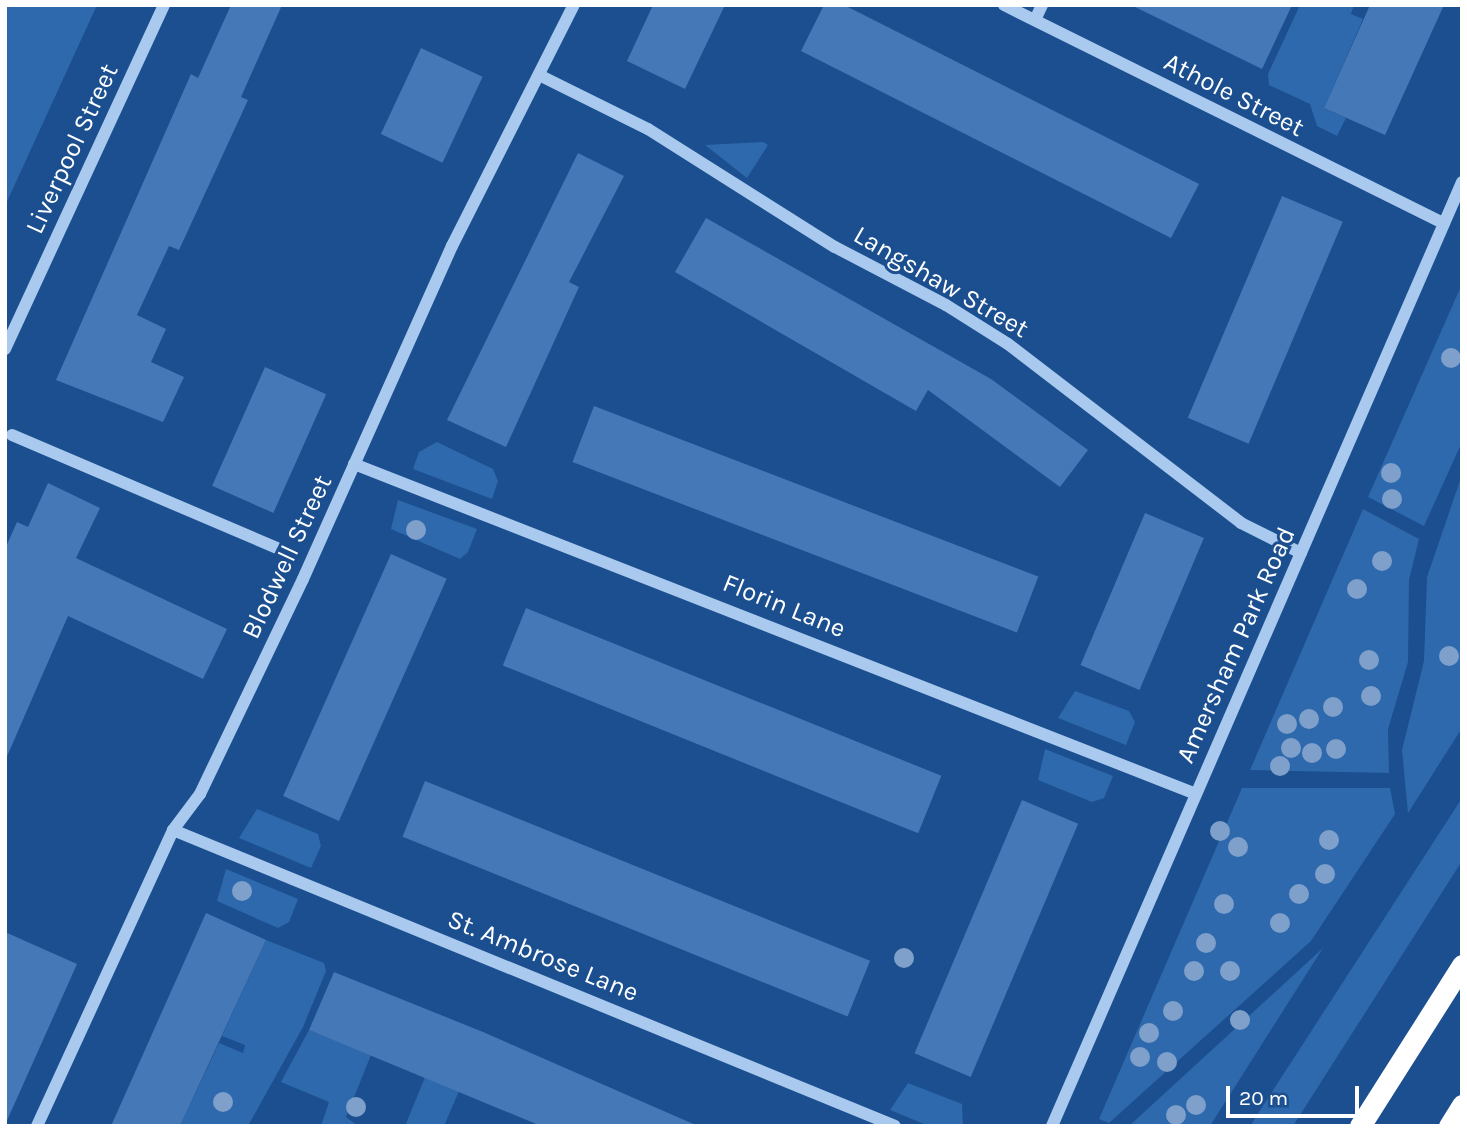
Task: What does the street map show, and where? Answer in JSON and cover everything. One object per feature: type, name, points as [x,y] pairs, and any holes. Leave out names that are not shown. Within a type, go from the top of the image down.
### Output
[{"type":"highway","points":[[1360,1126],[1462,965]]},
{"type":"highway","points":[[1449,1126],[1462,1105]]},
{"type":"street","name":"Liverpool Street","points":[[5,349],[163,5]]},
{"type":"street","name":"Blodwell Street","points":[[37,1125],[173,830],[200,794],[452,246],[541,76],[574,5]]},
{"type":"street","name":"Athole Street","points":[[1004,5],[1444,223]]},
{"type":"street","points":[[1035,20],[1042,5]]},
{"type":"street","name":"Langshaw Street","points":[[541,76],[648,129],[835,247],[1008,344],[1241,523],[1301,553]]},
{"type":"street","name":"Amersham Park Road","points":[[1052,1126],[1462,183]]},
{"type":"street","points":[[12,435],[277,548]]},
{"type":"street","name":"Florin Lane","points":[[354,464],[1196,794]]},
{"type":"street","name":"St. Ambrose Lane","points":[[173,830],[895,1126]]},
{"type":"shaded area","points":[[5,5],[97,5],[5,206]]},
{"type":"shaded area","points":[[1300,5],[1354,5],[1351,14],[1363,19],[1324,108],[1346,118],[1337,136],[1317,126],[1310,104],[1269,85],[1268,74]]},
{"type":"shaded area","points":[[763,142],[768,145],[747,178],[705,145]]},
{"type":"shaded area","points":[[1462,284],[1462,442],[1424,526],[1368,497]]},
{"type":"shaded area","points":[[437,442],[493,469],[498,481],[492,499],[413,469],[419,452]]},
{"type":"shaded area","points":[[1462,475],[1462,728],[1408,813],[1402,750],[1424,661],[1427,577]]},
{"type":"shaded area","points":[[398,500],[477,529],[468,552],[460,559],[391,529]]},
{"type":"shaded area","points":[[1363,509],[1419,539],[1409,580],[1408,662],[1388,729],[1389,773],[1250,770]]},
{"type":"shaded area","points":[[1075,691],[1129,711],[1135,722],[1126,745],[1058,718]]},
{"type":"shaded area","points":[[1045,749],[1113,776],[1104,798],[1092,802],[1038,780]]},
{"type":"shaded area","points":[[1242,788],[1390,788],[1395,814],[1311,941],[1109,1123],[1099,1119]]},
{"type":"shaded area","points":[[1462,798],[1462,861],[1293,1126],[1250,1126]]},
{"type":"shaded area","points":[[257,809],[318,834],[321,846],[311,868],[239,838]]},
{"type":"shaded area","points":[[226,869],[298,899],[289,922],[278,928],[217,901]]},
{"type":"shaded area","points":[[266,940],[324,963],[326,971],[303,1027],[248,1126],[180,1126],[219,1043],[243,1053],[245,1045],[222,1036]]},
{"type":"shaded area","points":[[1323,948],[1210,1126],[1129,1126]]},
{"type":"shaded area","points":[[309,1030],[371,1055],[346,1117],[358,1126],[321,1126],[329,1102],[281,1082]]},
{"type":"shaded area","points":[[425,1077],[459,1091],[444,1126],[405,1126]]},
{"type":"shaded area","points":[[908,1083],[962,1104],[963,1126],[929,1126],[890,1110]]},
{"type":"building","points":[[231,5],[282,5],[241,97],[248,100],[179,250],[169,246],[137,315],[166,329],[151,362],[184,377],[163,422],[56,380],[191,74],[198,78]]},
{"type":"building","points":[[653,5],[725,5],[685,89],[627,61]]},
{"type":"building","points":[[824,5],[844,5],[1199,184],[1171,238],[801,51]]},
{"type":"building","points":[[1131,5],[1292,5],[1262,69]]},
{"type":"building","points":[[1370,5],[1444,5],[1385,135],[1324,108]]},
{"type":"building","points":[[421,48],[483,77],[442,163],[381,134]]},
{"type":"building","points":[[578,153],[624,176],[569,282],[579,287],[506,447],[447,420]]},
{"type":"building","points":[[1282,196],[1343,222],[1249,444],[1188,418]]},
{"type":"building","points":[[706,218],[991,379],[1088,450],[1060,487],[928,390],[916,411],[675,272]]},
{"type":"building","points":[[265,367],[326,394],[273,513],[212,486]]},
{"type":"building","points":[[594,406],[1038,577],[1017,633],[572,462]]},
{"type":"building","points":[[48,483],[100,508],[76,558],[227,629],[203,679],[68,616],[5,761],[5,549],[17,522],[28,527]]},
{"type":"building","points":[[1145,513],[1204,538],[1139,690],[1081,665]]},
{"type":"building","points":[[391,554],[447,579],[339,821],[283,796]]},
{"type":"building","points":[[526,608],[941,776],[918,833],[503,665]]},
{"type":"building","points":[[425,781],[870,961],[848,1016],[403,837]]},
{"type":"building","points":[[1022,800],[1078,824],[971,1077],[915,1053]]},
{"type":"building","points":[[206,913],[266,940],[180,1126],[111,1126]]},
{"type":"building","points":[[5,932],[77,964],[5,1125]]},
{"type":"building","points":[[334,972],[483,1032],[698,1126],[541,1126],[309,1030]]}]
